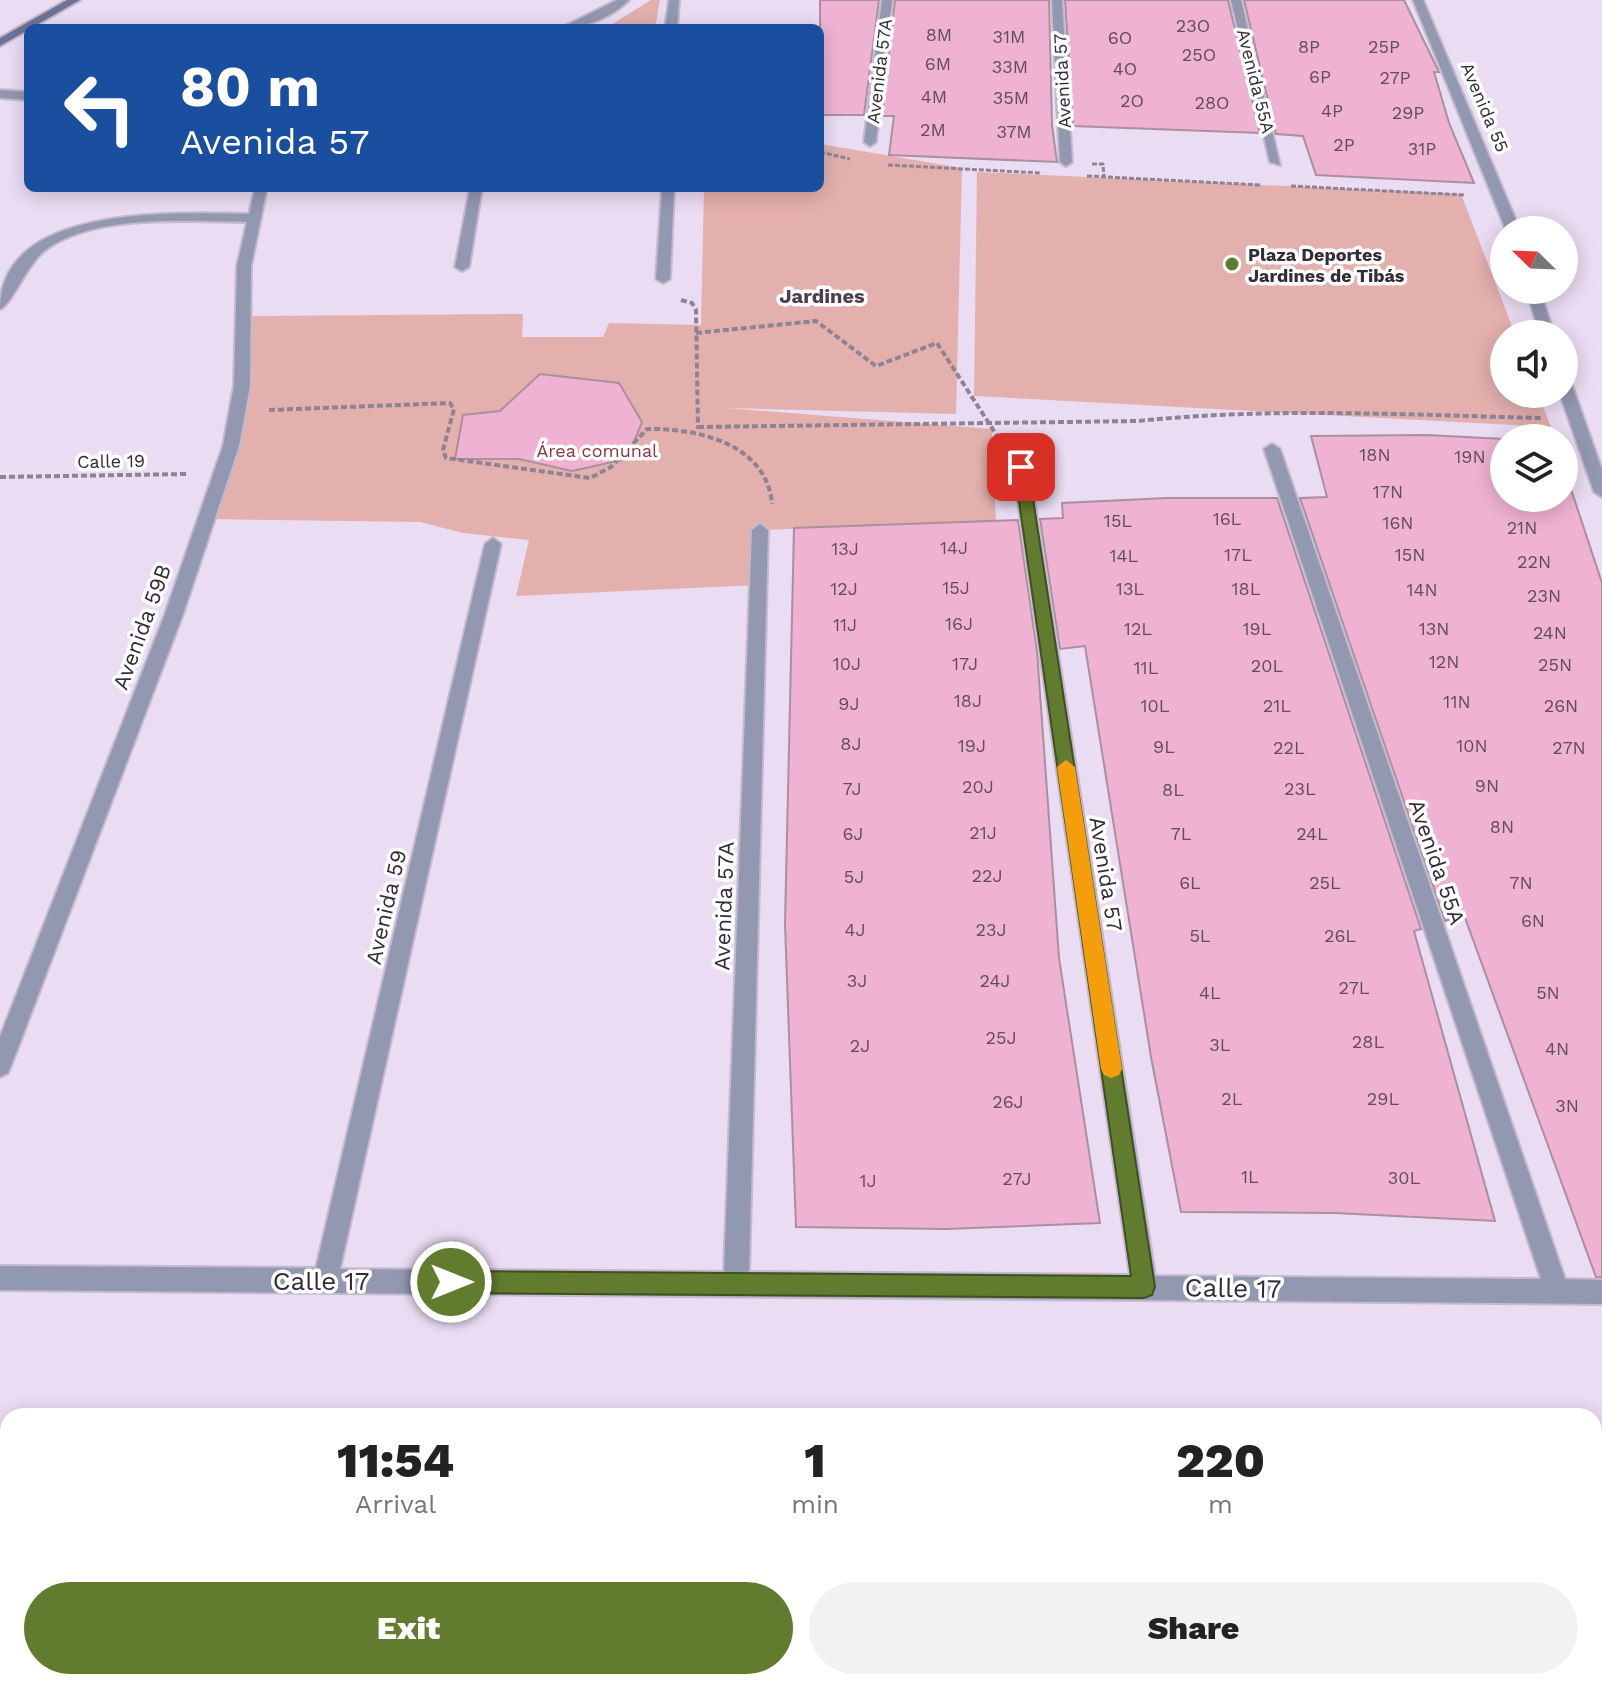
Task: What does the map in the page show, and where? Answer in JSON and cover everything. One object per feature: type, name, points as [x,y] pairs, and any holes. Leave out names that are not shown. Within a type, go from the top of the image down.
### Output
[{"type":"main road","points":[[38,24],[75,0]]},
{"type":"main road","points":[[0,43],[22,34]]},
{"type":"street","points":[[577,24],[607,12],[624,0]]},
{"type":"street","points":[[671,24],[674,0]]},
{"type":"street","name":"Avenida 57A","points":[[870,142],[887,0]]},
{"type":"street","name":"Avenida 57","points":[[1057,0],[1066,162]]},
{"type":"street","name":"Avenida 55A","points":[[1236,0],[1276,162]]},
{"type":"street","name":"Avenida 55","points":[[1418,0],[1508,216]]},
{"type":"street","points":[[0,94],[24,96]]},
{"type":"street","name":"Avenida 59B","points":[[0,1066],[174,614],[222,473],[242,385],[244,266],[260,192]]},
{"type":"street","points":[[462,267],[475,192]]},
{"type":"street","points":[[663,279],[668,192]]},
{"type":"street","points":[[0,305],[26,260],[57,237],[88,228],[173,218],[252,218]]},
{"type":"street","points":[[1571,408],[1602,492]]},
{"type":"street","name":"Avenida 55A","points":[[1272,449],[1557,1291]]},
{"type":"street","name":"Avenida 57","points":[[1021,467],[1144,1287]]},
{"type":"street","name":"Avenida 57A","points":[[736,1284],[760,530]]},
{"type":"street","name":"Avenida 59","points":[[325,1281],[493,544]]},
{"type":"street","name":"Calle 17","points":[[0,1278],[1602,1292]]},
{"type":"path","points":[[824,153],[862,161]]},
{"type":"path","points":[[1103,164],[1104,177]]},
{"type":"path","points":[[882,165],[1044,174]]},
{"type":"path","points":[[1074,175],[1273,185]]},
{"type":"path","points":[[1288,186],[1502,197]]},
{"type":"path","points":[[663,279],[677,298],[695,306],[698,434]]},
{"type":"path","points":[[696,333],[816,321],[876,366],[937,343],[988,424],[1006,450],[1020,461],[1021,467]]},
{"type":"path","points":[[266,410],[450,403],[454,409],[443,450],[446,458],[578,479],[603,474],[647,429],[698,434],[731,445],[758,466],[773,495],[772,507],[760,530]]},
{"type":"path","points":[[698,427],[988,424],[1327,413],[1575,419]]},
{"type":"path","name":"Calle 19","points":[[0,477],[222,473]]},
{"type":"green space","points":[[651,0],[660,0],[656,24],[612,24]]},
{"type":"green space","name":"Área comunal","points":[[824,145],[962,168],[956,414],[726,408],[992,429],[996,521],[760,530],[758,585],[516,596],[529,540],[463,533],[420,522],[206,519],[231,446],[244,316],[523,314],[522,337],[603,337],[609,323],[701,325],[704,192],[824,192]]},
{"type":"green space","name":"Plaza Deportes Jardines de Tibás","points":[[977,172],[1461,194],[1490,269],[1490,304],[1503,304],[1510,320],[1490,320],[1490,408],[1544,408],[1550,424],[1495,424],[974,396]]},
{"type":"building","points":[[820,0],[879,0],[864,115],[824,115],[824,24],[820,24]]},
{"type":"building","points":[[895,0],[1049,0],[1052,125],[1057,162],[889,155],[894,116],[882,116]]},
{"type":"building","points":[[1065,0],[1228,0],[1260,133],[1073,126]]},
{"type":"building","points":[[1244,0],[1404,0],[1439,72],[1434,72],[1449,123],[1474,183],[1316,175],[1303,136],[1276,134]]},
{"type":"building","points":[[540,374],[619,383],[642,422],[627,459],[572,471],[519,459],[455,459],[463,415],[500,411]]},
{"type":"building","points":[[1427,435],[1490,438],[1490,512],[1578,510],[1602,583],[1602,1277],[1596,1277],[1464,915],[1445,921],[1300,498],[1327,497],[1311,436]]},
{"type":"building","points":[[1167,498],[1277,498],[1421,929],[1414,931],[1495,1221],[1335,1213],[1181,1212],[1151,1057],[1085,646],[1060,649],[1040,519],[1063,518],[1062,503]]},
{"type":"building","points":[[1018,520],[1037,651],[1059,958],[1100,1223],[946,1229],[796,1227],[785,924],[794,528]]},
{"type":"slow traffic","points":[[1066,767],[1111,1069]]},
{"type":"place","name":"Plaza Deportes Jardines de Tibás","points":[[1232,264]]},
{"type":"district","name":"Jardines","points":[[822,296]]},
{"type":"route","points":[[451,1282],[1144,1287],[1021,467]]}]
